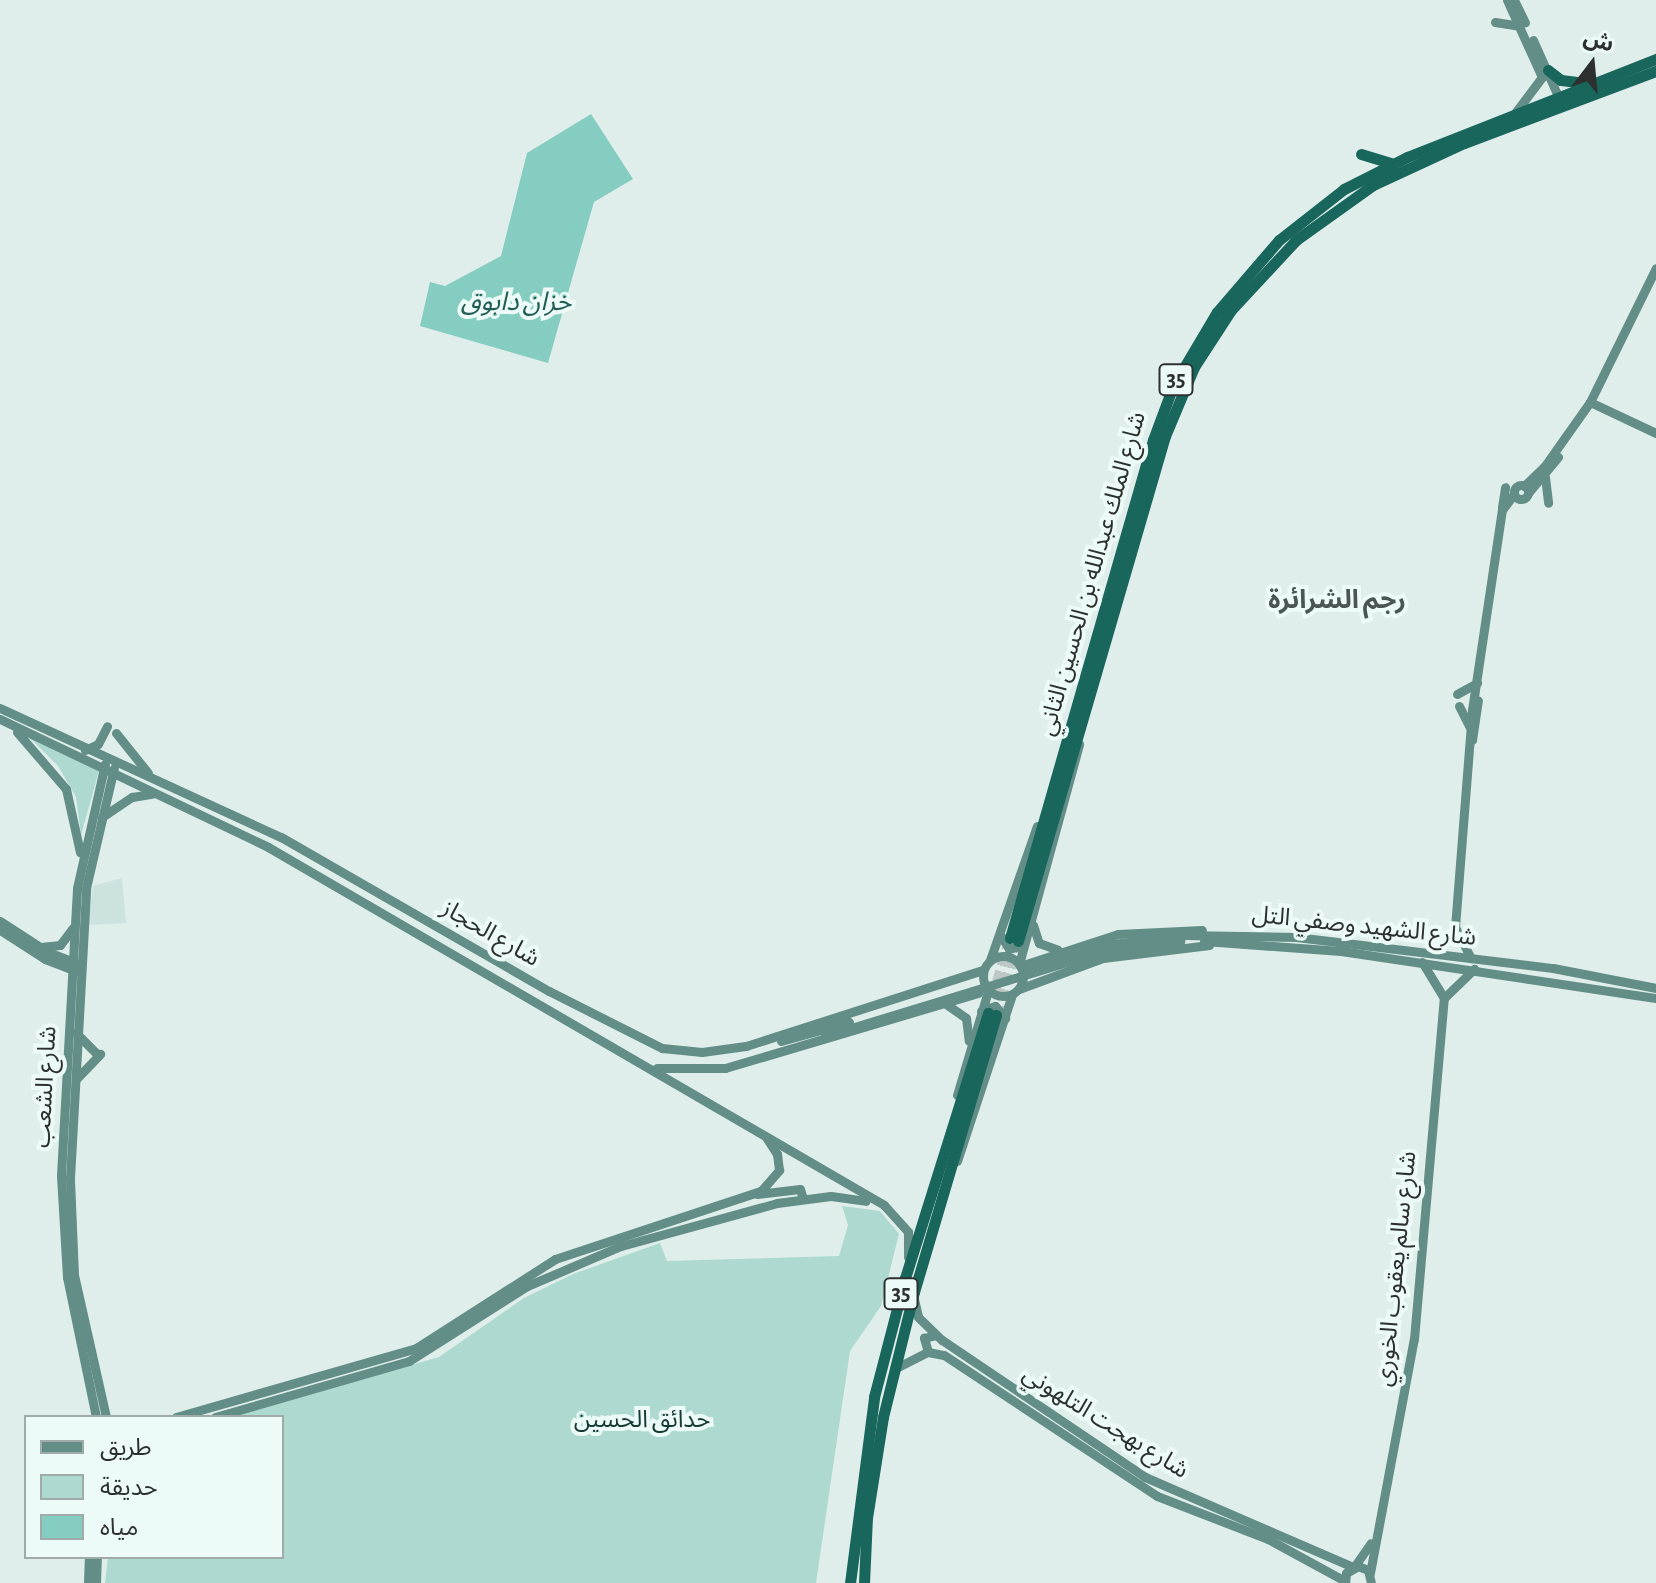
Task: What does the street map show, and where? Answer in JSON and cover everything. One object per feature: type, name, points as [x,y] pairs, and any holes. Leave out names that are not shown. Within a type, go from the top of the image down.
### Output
[{"type":"highway","name":"شارع الملك عبدالله بن الحسين الثاني","points":[[1013,940],[1080,728],[1173,413],[1194,367],[1242,296],[1296,240],[1373,185],[1591,84],[1656,59]]},
{"type":"highway","points":[[1548,70],[1561,80],[1591,84]]},
{"type":"highway","name":"شارع الملك عبدالله بن الحسين الثاني","points":[[1013,940],[1139,484],[1186,361],[1224,302],[1279,240],[1338,193],[1392,163],[1515,113],[1656,71]]},
{"type":"highway","points":[[1361,154],[1392,163]]},
{"type":"highway","name":"35","points":[[864,1583],[871,1487],[894,1369],[946,1169],[993,1014]]},
{"type":"highway","name":"35","points":[[850,1583],[871,1412],[905,1278],[946,1169]]},
{"type":"street","points":[[1507,0],[1542,77],[1515,113]]},
{"type":"street","points":[[1514,0],[1560,101]]},
{"type":"street","points":[[1495,22],[1519,26]]},
{"type":"street","points":[[1522,493],[1545,477],[1592,403],[1656,268]]},
{"type":"street","points":[[1592,403],[1656,433]]},
{"type":"street","points":[[1502,514],[1544,467],[1592,403]]},
{"type":"street","points":[[1545,477],[1548,503]]},
{"type":"street","points":[[1436,953],[1455,927],[1477,686],[1505,487]]},
{"type":"street","points":[[1457,694],[1477,686]]},
{"type":"street","points":[[1471,743],[1469,726],[1477,686]]},
{"type":"street","points":[[1459,706],[1469,726]]},
{"type":"street","name":"شارع الحجاز","points":[[0,708],[85,750],[157,795],[268,847],[892,1211],[908,1232],[905,1278]]},
{"type":"street","name":"شارع الحجاز","points":[[0,719],[110,766],[161,781],[281,837],[639,1039],[693,1052],[746,1046],[983,970]]},
{"type":"street","points":[[12,726],[66,789],[82,856]]},
{"type":"street","points":[[993,1014],[983,970],[1033,915],[1075,772],[1080,728]]},
{"type":"street","points":[[85,750],[98,744],[112,730],[142,768],[161,781]]},
{"type":"street","name":"شارع الشعب","points":[[96,1415],[69,1289],[61,1224],[71,1004],[88,871],[102,817],[110,766]]},
{"type":"street","name":"شارع الشعب","points":[[106,1413],[73,1266],[74,925],[82,856],[110,766]]},
{"type":"street","points":[[102,817],[132,797],[157,795]]},
{"type":"street","points":[[1033,915],[1037,940],[1054,952]]},
{"type":"street","points":[[0,921],[38,947],[76,967]]},
{"type":"street","points":[[38,947],[60,945],[74,925]]},
{"type":"street","points":[[1455,927],[1471,958]]},
{"type":"street","points":[[1019,965],[1118,934],[1165,929],[1246,939]]},
{"type":"street","points":[[0,930],[45,959],[63,979],[71,1004]]},
{"type":"street","name":"شارع الشهيد وصفي التل","points":[[771,1053],[824,1032],[1106,950],[1182,938],[1246,939],[1436,953],[1641,990],[1656,998]]},
{"type":"street","points":[[969,1049],[993,1014],[1015,992],[1058,971],[1154,949],[1246,939]]},
{"type":"street","name":"شارع الشهيد وصفي التل","points":[[1246,939],[1641,990],[1656,988]]},
{"type":"street","points":[[1013,940],[1019,965],[1015,992]]},
{"type":"street","points":[[1054,952],[1042,967],[1058,971]]},
{"type":"street","points":[[990,960],[1004,956],[1019,965]]},
{"type":"street","points":[[45,959],[76,967]]},
{"type":"street","points":[[1422,962],[1444,998],[1457,980],[1474,969]]},
{"type":"street","points":[[955,980],[969,984],[968,997]]},
{"type":"street","points":[[1656,988],[1656,998]]},
{"type":"street","points":[[988,990],[1015,992]]},
{"type":"street","name":"شارع الحجاز","points":[[646,1065],[713,1070],[988,990]]},
{"type":"street","name":"شارع سالم يعقوب الخوري","points":[[1374,1579],[1373,1540],[1412,1353],[1444,998]]},
{"type":"street","points":[[946,1004],[966,1018],[969,1049],[946,1169]]},
{"type":"street","name":"شارع الشهيد وصفي التل","points":[[746,1046],[824,1032]]},
{"type":"street","points":[[74,1082],[82,1066],[98,1054],[76,1033]]},
{"type":"street","points":[[754,1194],[772,1184],[779,1170],[777,1154],[764,1134]]},
{"type":"street","points":[[183,1415],[416,1348],[540,1267],[699,1209],[754,1194],[800,1189],[803,1199]]},
{"type":"street","points":[[222,1415],[409,1361],[549,1275],[703,1220],[803,1199],[841,1197],[878,1205]]},
{"type":"street","points":[[699,1209],[703,1220]]},
{"type":"street","name":"شارع بهجت التلهوني","points":[[914,1292],[918,1317],[936,1335],[1160,1486],[1354,1567],[1374,1579]]},
{"type":"street","points":[[894,1369],[928,1352],[924,1338],[936,1335]]},
{"type":"street","name":"شارع بهجت التلهوني","points":[[928,1352],[944,1355],[1157,1496],[1268,1539],[1345,1582]]},
{"type":"street","name":"شارع سالم يعقوب الخوري","points":[[1345,1582],[1373,1540]]},
{"type":"street","points":[[88,1583],[89,1559]]},
{"type":"street","points":[[96,1583],[97,1559]]},
{"type":"shaded area","points":[[122,878],[126,923],[88,925],[93,886]]},
{"type":"green space","points":[[28,736],[99,771],[81,835],[76,797],[58,766]]},
{"type":"green space","name":"حدائق الحسين","points":[[842,1206],[880,1211],[899,1234],[881,1306],[850,1351],[816,1583],[105,1583],[108,1559],[284,1559],[284,1415],[238,1415],[439,1357],[524,1298],[573,1274],[660,1243],[667,1261],[839,1256],[848,1225]]},
{"type":"water","name":"خزان دابوق","points":[[591,114],[633,179],[594,202],[548,363],[420,326],[430,282],[445,286],[501,256],[527,153]]},
{"type":"tunnel","points":[[988,1013],[1010,939]]},
{"type":"tunnel","points":[[996,1015],[1018,941]]},
{"type":"district","name":"رجم الشرائرة","points":[[1337,601]]}]
